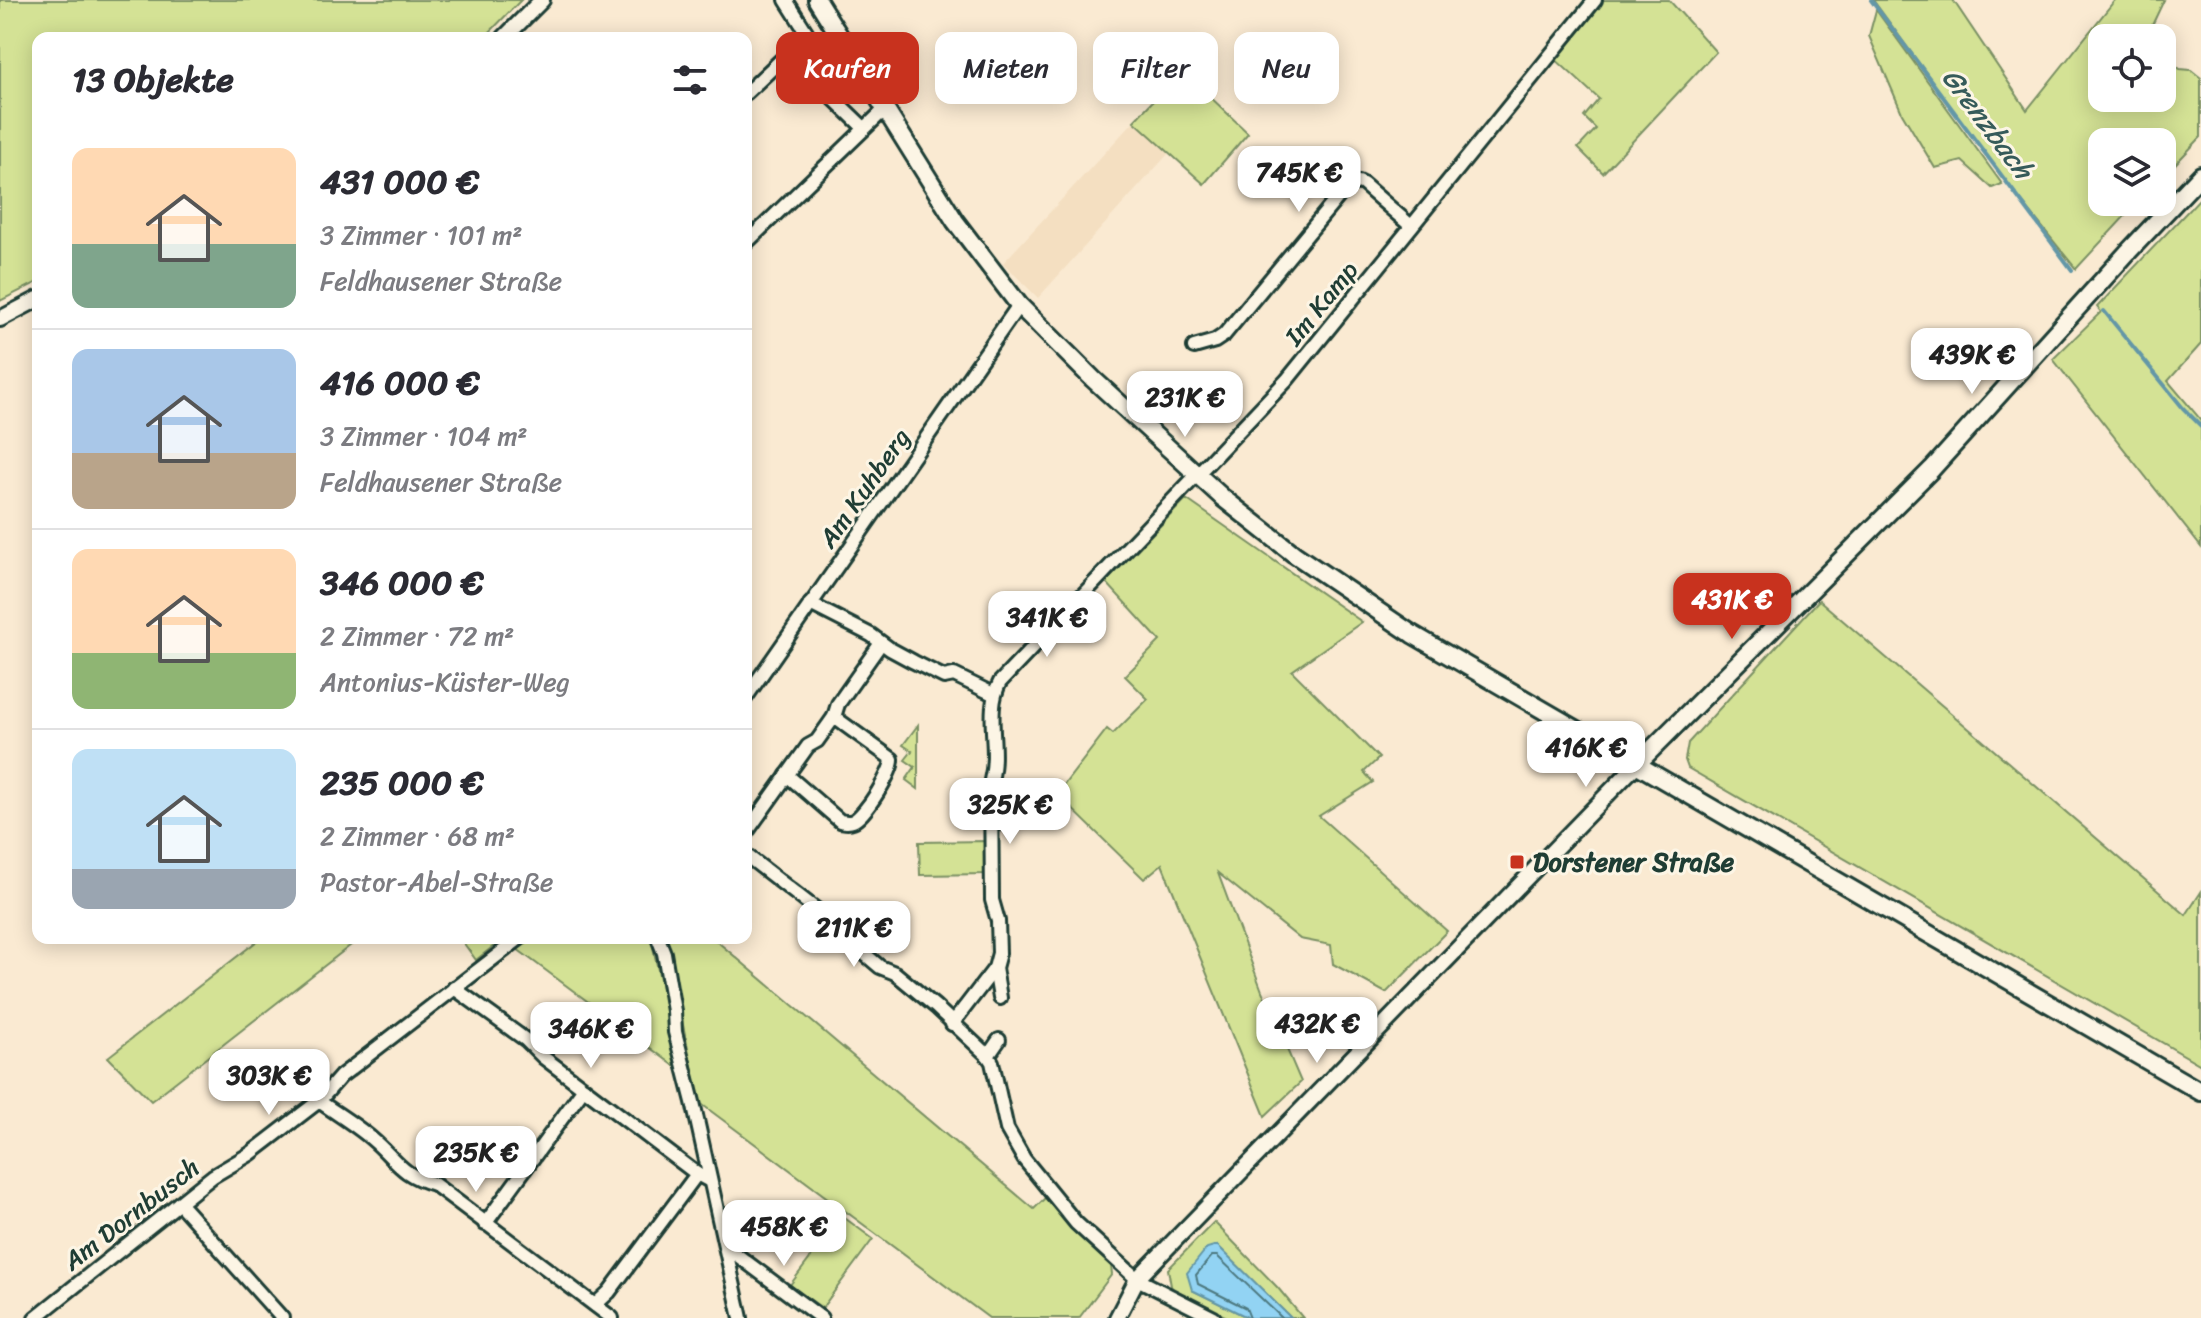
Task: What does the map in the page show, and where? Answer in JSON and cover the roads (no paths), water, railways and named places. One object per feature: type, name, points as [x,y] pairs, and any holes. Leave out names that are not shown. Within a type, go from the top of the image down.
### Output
[{"type":"main road","points":[[817,0],[955,221],[1019,305],[1104,390],[1196,475],[1294,554],[1412,634],[2201,1092]]},
{"type":"main road","points":[[1637,764],[1932,469],[2201,175]]},
{"type":"street","points":[[510,32],[542,0]]},
{"type":"street","points":[[786,0],[806,32]]},
{"type":"street","name":"Im Kamp","points":[[993,694],[1000,682],[1287,380],[1595,0]]},
{"type":"street","points":[[752,87],[776,65]]},
{"type":"street","points":[[839,104],[864,128]]},
{"type":"street","points":[[752,237],[885,109]]},
{"type":"street","points":[[1194,347],[1224,335],[1348,185],[1363,184],[1411,226]]},
{"type":"street","points":[[0,319],[32,302]]},
{"type":"street","name":"Am Kuhberg","points":[[752,688],[1019,305]]},
{"type":"street","points":[[810,604],[944,677],[954,675],[993,694],[996,763],[991,780],[992,900],[998,921],[999,953],[995,968],[952,1024]]},
{"type":"street","points":[[752,825],[808,746],[817,741],[834,717],[838,704],[881,643]]},
{"type":"street","points":[[787,775],[840,821],[851,822],[859,817],[891,771],[892,759],[834,717]]},
{"type":"street","points":[[1117,1318],[1137,1279],[1637,764]]},
{"type":"street","points":[[752,860],[831,921],[840,933],[880,967],[895,973],[936,1007],[988,1056],[1007,1129],[1024,1159],[1076,1223],[1137,1279],[1214,1318]]},
{"type":"street","name":"Am Dornbusch","points":[[35,1318],[213,1176],[250,1154],[319,1101],[341,1076],[512,944]]},
{"type":"street","points":[[660,944],[674,1011],[675,1032],[741,1318]]},
{"type":"street","points":[[995,968],[1000,998]]},
{"type":"street","points":[[454,988],[710,1181]]},
{"type":"street","points":[[988,1056],[999,1040]]},
{"type":"street","points":[[485,1224],[584,1088]]},
{"type":"street","points":[[319,1101],[374,1140],[387,1157],[416,1179],[434,1184],[612,1318]]},
{"type":"street","points":[[595,1305],[609,1292],[697,1174]]},
{"type":"street","points":[[179,1203],[282,1318]]},
{"type":"street","points":[[725,1246],[821,1318]]},
{"type":"water","points":[[1218,1246],[1291,1318],[1249,1318],[1192,1290],[1187,1273],[1207,1248]]},
{"type":"waterway","name":"Grenzbach","points":[[1871,0],[2072,270]]},
{"type":"waterway","name":"Grenzbach","points":[[2104,311],[2201,426]]},
{"type":"place","name":"Dorstener Straße","points":[[1517,862]]}]
